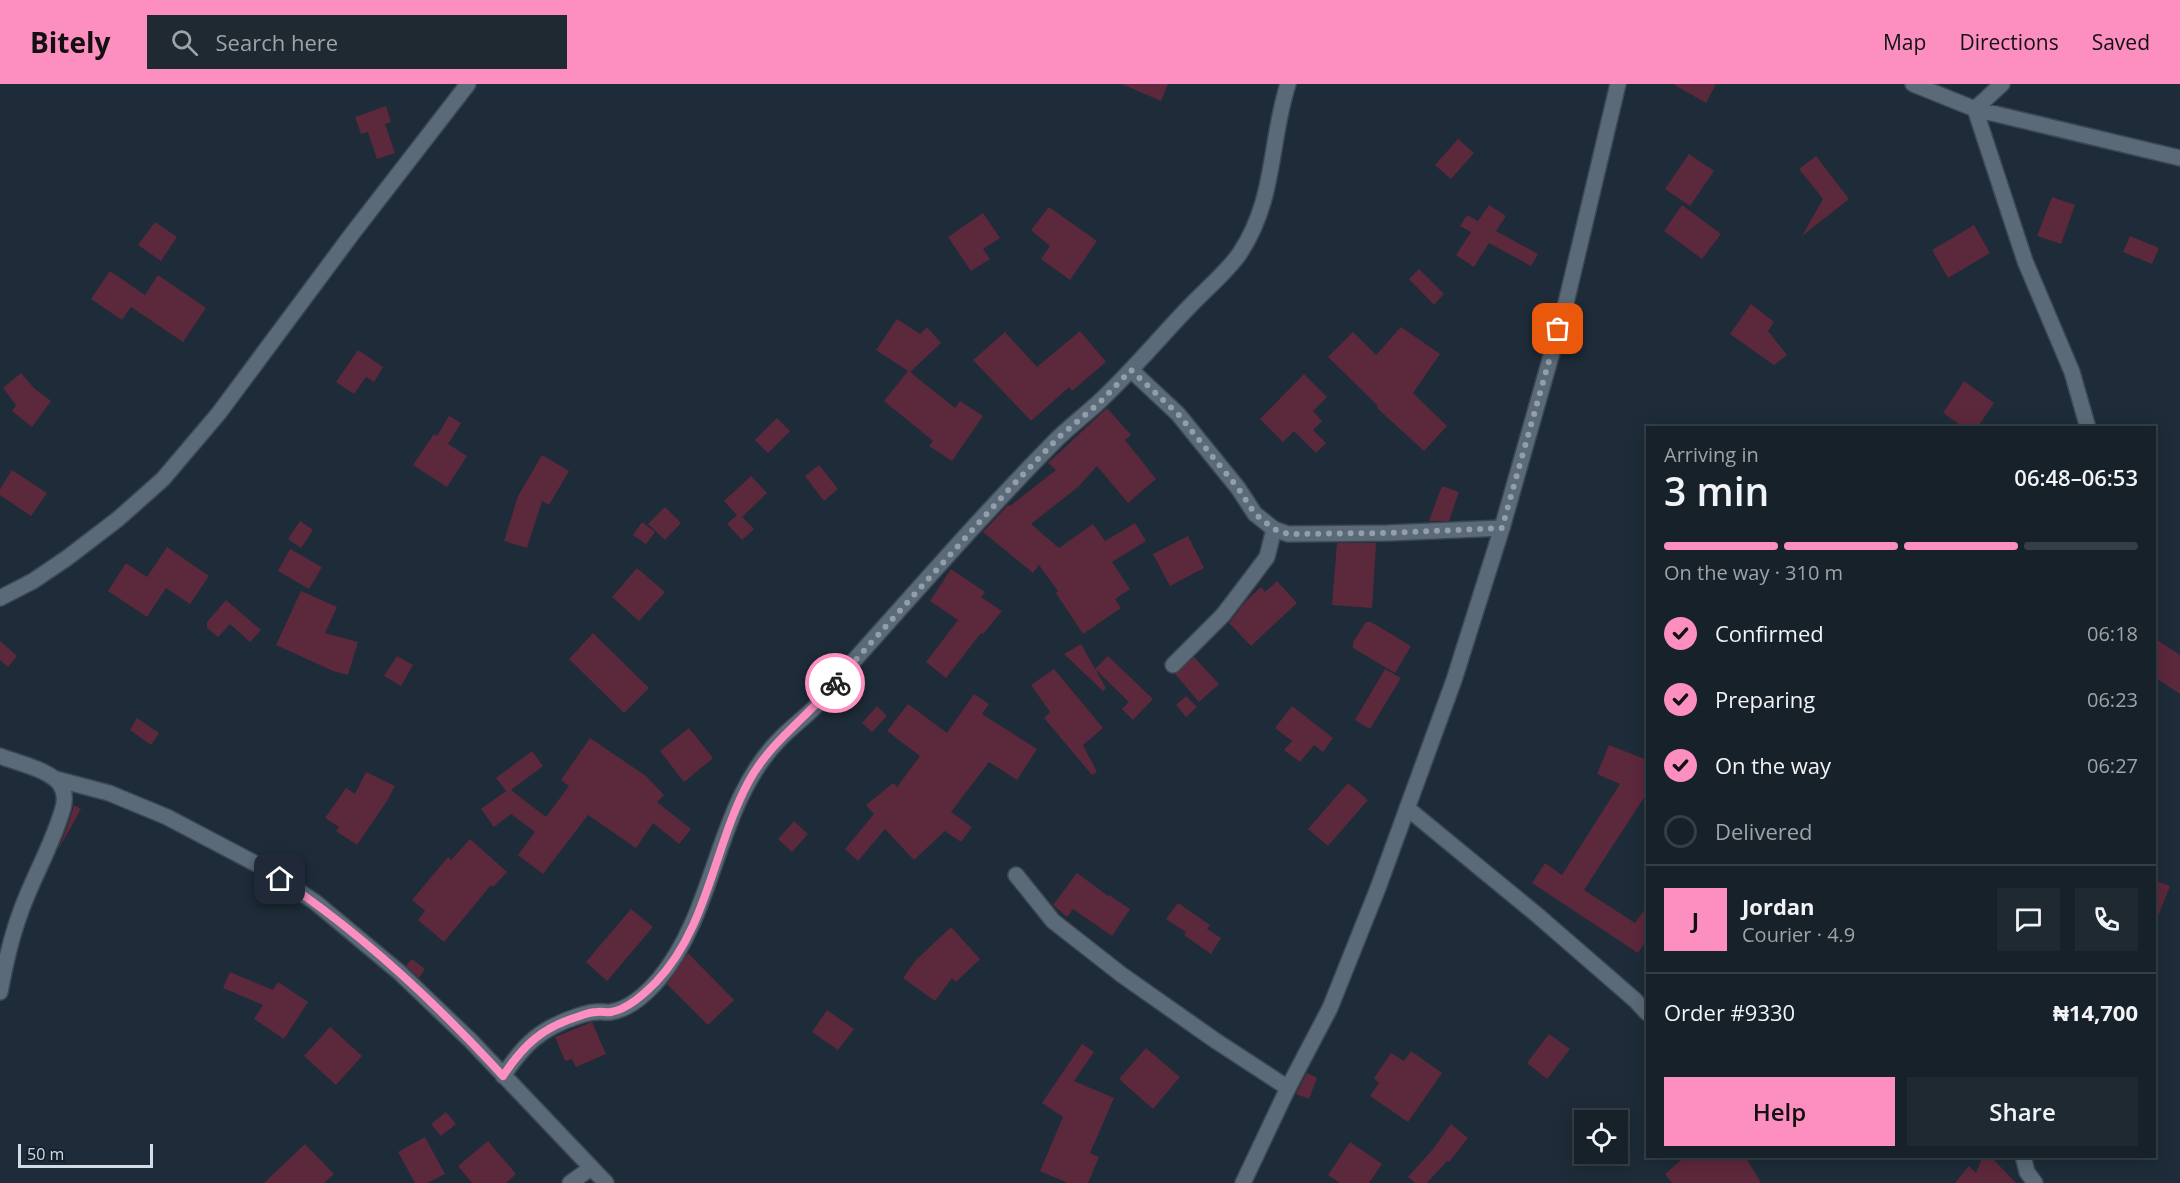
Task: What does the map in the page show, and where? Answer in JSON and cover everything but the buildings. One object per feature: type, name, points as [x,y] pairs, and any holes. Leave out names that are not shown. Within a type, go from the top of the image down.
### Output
[{"type":"street","points":[[0,597],[33,581],[67,558],[118,519],[163,478],[219,413],[352,234],[468,84]]},
{"type":"street","points":[[503,1076],[520,1051],[538,1036],[559,1024],[580,1016],[623,1008],[638,999],[657,981],[676,956],[694,922],[748,781],[771,749],[818,704],[849,666],[1019,478],[1059,437],[1099,403],[1238,255],[1262,211],[1281,106],[1288,84]]},
{"type":"street","points":[[1243,1183],[1287,1088],[1329,1008],[1454,681],[1502,528],[1565,307],[1618,84]]},
{"type":"street","points":[[1913,84],[1975,109],[2180,158]]},
{"type":"street","points":[[1975,109],[2002,84]]},
{"type":"street","points":[[1975,109],[2025,261],[2072,372],[2087,426]]},
{"type":"street","points":[[1131,370],[1178,414],[1232,481],[1255,514],[1274,529],[1288,534],[1388,533],[1502,528]]},
{"type":"street","points":[[1173,665],[1223,615],[1252,578],[1267,556],[1274,529]]},
{"type":"street","points":[[0,756],[56,779],[109,793],[167,817],[262,867],[315,902],[399,972],[471,1041],[606,1183]]},
{"type":"street","points":[[0,992],[20,912],[64,806],[63,788],[56,779]]},
{"type":"street","points":[[1407,808],[1536,914],[1646,1012]]},
{"type":"street","points":[[1016,875],[1053,921],[1114,969],[1287,1088]]},
{"type":"street","points":[[2024,1158],[2027,1172],[2035,1183]]},
{"type":"street","points":[[570,1183],[591,1168]]},
{"type":"way so far","points":[[835,683],[1011,487],[1059,437],[1099,403],[1131,370],[1178,414],[1238,488],[1255,514],[1274,529],[1288,534],[1388,533],[1502,528],[1558,329]]},
{"type":"route","points":[[280,879],[315,902],[399,972],[471,1041],[503,1076],[520,1051],[538,1036],[559,1024],[580,1016],[623,1008],[638,999],[657,981],[676,956],[694,922],[748,781],[779,740],[818,704],[835,683]]}]
